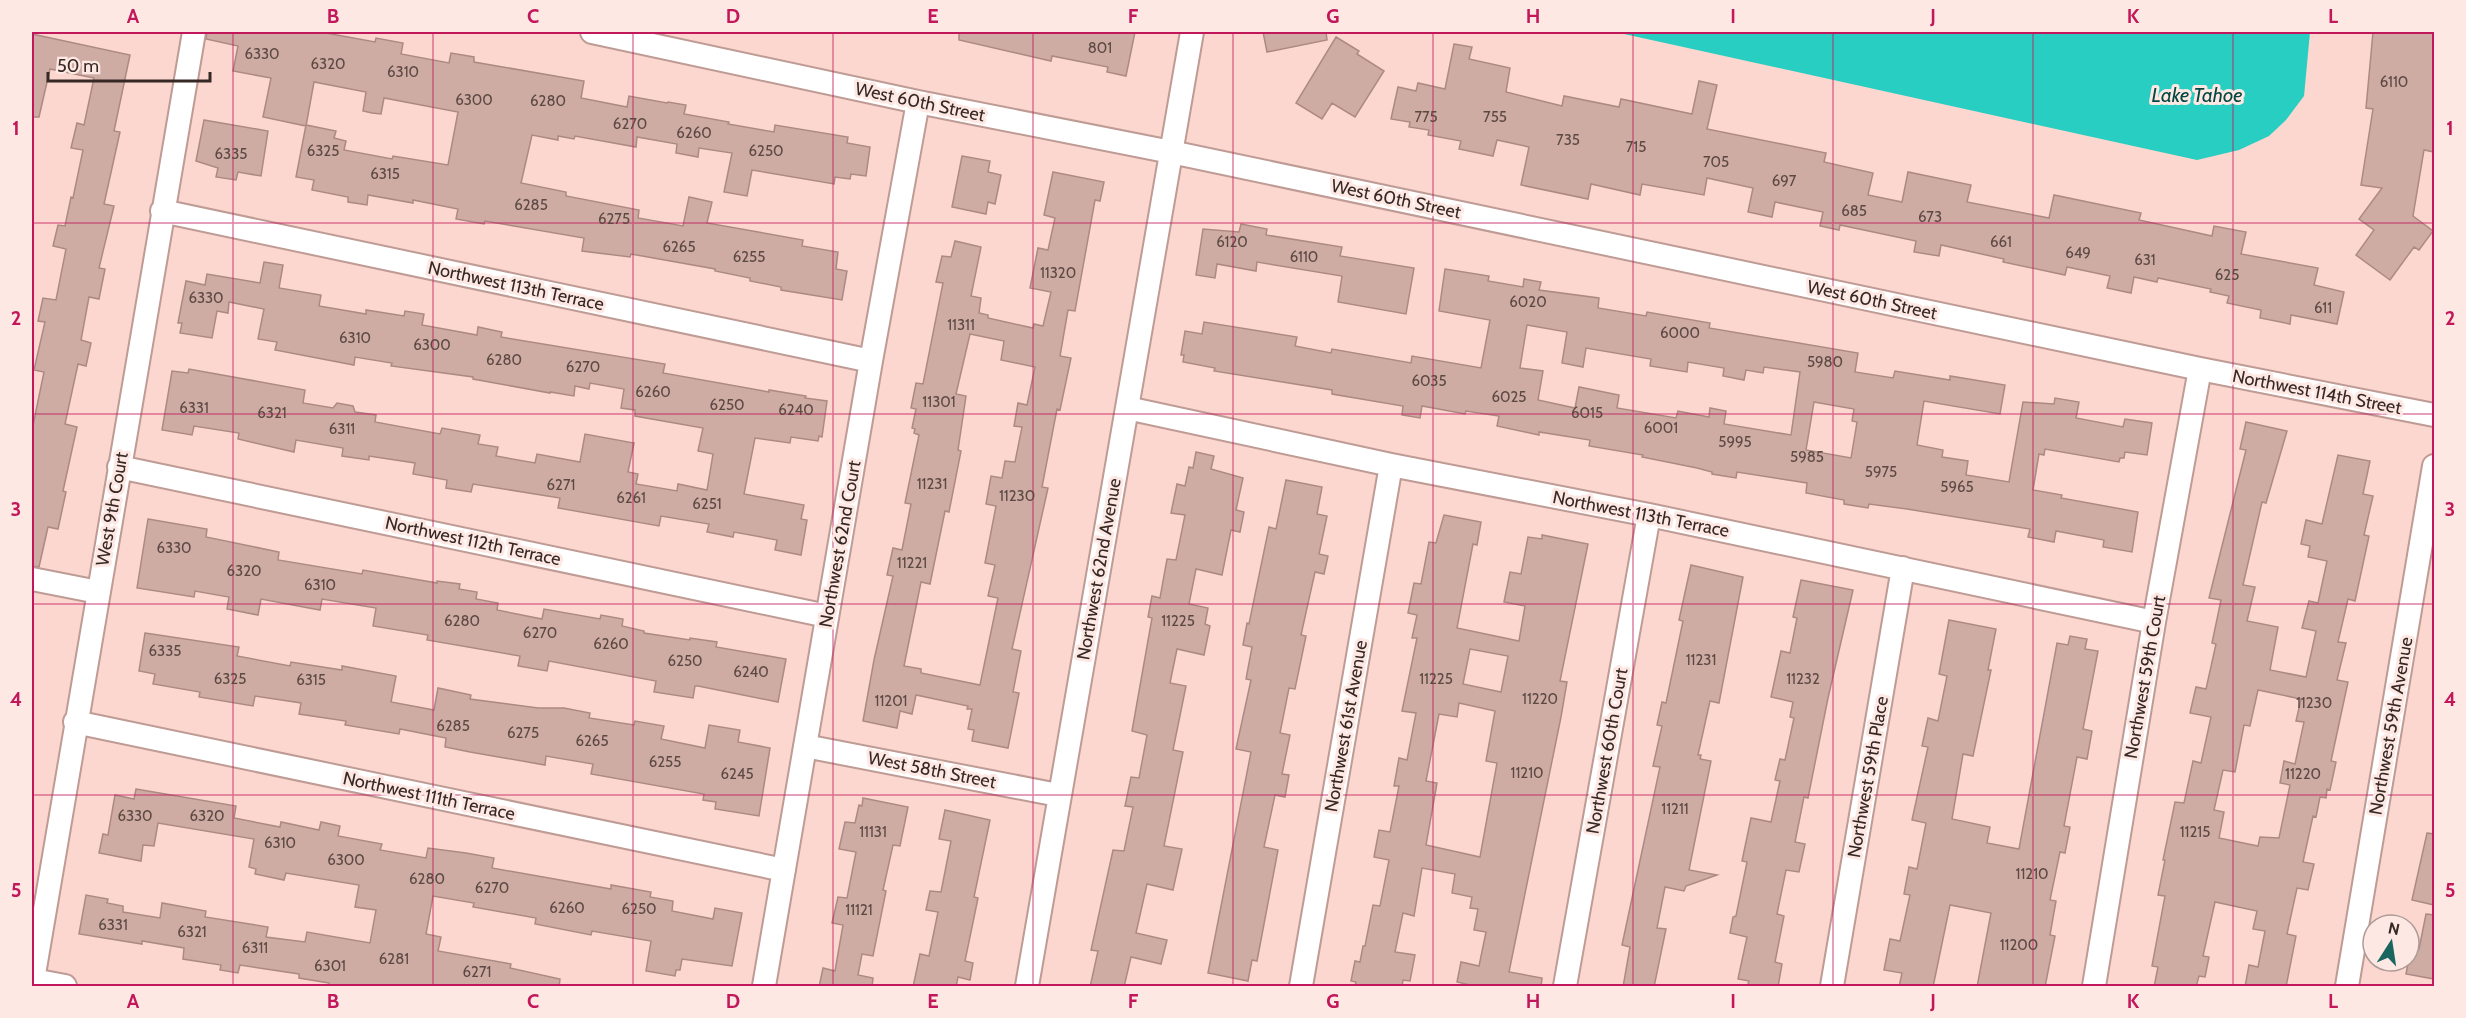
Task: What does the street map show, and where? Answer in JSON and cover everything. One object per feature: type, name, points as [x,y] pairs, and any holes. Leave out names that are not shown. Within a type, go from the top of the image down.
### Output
[{"type":"street","name":"West 9th Court","points":[[32,983],[194,32]]},
{"type":"street","name":"West 60th Street","points":[[592,32],[2200,369]]},
{"type":"street","name":"Northwest 62nd Avenue","points":[[1027,987],[1192,32]]},
{"type":"street","name":"Northwest 62nd Court","points":[[764,987],[871,361],[918,102]]},
{"type":"street","name":"Northwest 113th Terrace","points":[[162,211],[871,361]]},
{"type":"street","name":"Northwest 114th Street","points":[[2200,369],[2434,415]]},
{"type":"street","name":"Northwest 59th Court","points":[[2094,987],[2154,622],[2200,369]]},
{"type":"street","name":"Northwest 113th Terrace","points":[[1127,408],[1391,465],[1649,515],[2154,622]]},
{"type":"street","name":"Northwest 61st Avenue","points":[[1301,987],[1391,465]]},
{"type":"street","name":"Northwest 59th Avenue","points":[[2346,987],[2434,466]]},
{"type":"street","name":"Northwest 112th Terrace","points":[[119,467],[827,615]]},
{"type":"street","name":"Northwest 60th Court","points":[[1565,987],[1649,515]]},
{"type":"street","name":"Northwest 59th Place","points":[[1832,987],[1903,568]]},
{"type":"street","points":[[32,579],[98,592]]},
{"type":"street","name":"Northwest 111th Terrace","points":[[75,722],[784,870]]},
{"type":"street","name":"West 58th Street","points":[[805,746],[1059,795]]},
{"type":"street","points":[[32,983],[66,987]]},
{"type":"water","name":"Lake Tahoe","points":[[1615,32],[2310,32],[2304,96],[2286,120],[2269,136],[2239,150],[2197,160]]},
{"type":"building","points":[[207,32],[327,32],[375,42],[376,38],[403,43],[401,54],[449,63],[451,53],[474,57],[474,62],[584,81],[581,98],[627,107],[629,96],[686,105],[684,114],[729,122],[728,124],[774,132],[775,125],[848,137],[847,143],[870,147],[866,176],[851,174],[850,179],[835,177],[834,184],[752,170],[747,196],[724,192],[732,153],[699,148],[698,157],[676,153],[677,144],[637,137],[636,147],[575,136],[574,139],[558,136],[558,140],[532,135],[521,183],[566,192],[566,196],[639,210],[638,218],[683,226],[689,197],[712,202],[707,223],[803,240],[802,246],[838,252],[836,269],[847,271],[842,300],[781,290],[781,287],[750,281],[750,278],[715,271],[715,269],[631,254],[630,257],[582,251],[584,238],[485,221],[484,224],[456,219],[458,209],[413,200],[413,203],[368,195],[367,205],[348,202],[348,197],[312,190],[314,180],[296,177],[306,126],[263,117],[271,78],[233,71],[238,46],[206,39]],"holes":[[[314,82],[366,92],[363,111],[372,113],[381,114],[384,98],[458,112],[448,165],[393,156],[392,159],[344,150],[346,141],[334,138],[336,131],[306,125]]]},
{"type":"building","points":[[959,32],[1135,32],[1126,76],[1107,72],[1108,67],[1052,56],[1051,61],[959,40]]},
{"type":"building","points":[[1263,32],[1326,32],[1327,40],[1267,52]]},
{"type":"building","points":[[2373,32],[2434,32],[2434,152],[2424,150],[2413,216],[2433,231],[2419,250],[2414,247],[2390,280],[2356,255],[2374,230],[2359,219],[2382,188],[2361,185],[2373,109],[2366,108]]},
{"type":"building","points":[[32,34],[130,55],[114,131],[120,132],[104,204],[114,206],[99,268],[105,269],[99,299],[89,297],[81,340],[91,343],[86,366],[78,364],[65,424],[77,427],[63,491],[66,492],[58,529],[48,527],[39,567],[32,566],[32,430],[44,372],[34,370],[45,322],[38,321],[43,298],[56,300],[66,249],[53,246],[58,225],[65,226],[71,197],[73,198],[83,150],[71,148],[77,123],[84,125],[94,78],[50,69],[39,117],[32,117]]},
{"type":"building","points":[[1336,37],[1359,51],[1357,54],[1384,71],[1355,117],[1332,103],[1322,119],[1296,103]]},
{"type":"building","points":[[1454,44],[1472,47],[1469,59],[1510,68],[1506,92],[1562,106],[1564,96],[1619,107],[1621,99],[1692,114],[1699,81],[1717,85],[1707,129],[1826,153],[1824,162],[1873,173],[1868,195],[1902,202],[1908,172],[1971,185],[1967,202],[2049,218],[2054,195],[2141,213],[2139,220],[2212,236],[2214,226],[2246,232],[2241,254],[2318,268],[2314,285],[2344,292],[2337,324],[2291,315],[2290,324],[2260,318],[2261,310],[2227,303],[2229,296],[2210,292],[2211,289],[2158,278],[2157,282],[2134,277],[2131,293],[2107,288],[2110,276],[2067,267],[2065,275],[2003,262],[2004,259],[1941,245],[1939,256],[1914,252],[1916,241],[1840,225],[1839,230],[1820,226],[1823,212],[1775,202],[1772,217],[1748,212],[1753,188],[1707,178],[1704,195],[1642,184],[1640,195],[1591,184],[1588,199],[1521,185],[1529,147],[1497,140],[1493,156],[1459,149],[1461,141],[1428,135],[1429,130],[1409,127],[1410,122],[1391,119],[1398,87],[1416,91],[1418,83],[1445,89]]},
{"type":"building","points":[[204,120],[268,131],[261,176],[238,172],[236,180],[216,177],[218,168],[196,161]]},
{"type":"building","points":[[962,156],[990,161],[988,172],[1001,175],[995,204],[988,202],[986,214],[952,207]]},
{"type":"building","points":[[1053,172],[1104,182],[1100,201],[1095,200],[1075,311],[1068,310],[1060,356],[1071,358],[1060,410],[1057,409],[1042,487],[1048,488],[1012,649],[1021,651],[1013,692],[1019,693],[1008,748],[972,741],[974,730],[968,729],[972,709],[967,709],[968,706],[916,695],[912,714],[900,711],[897,728],[863,721],[893,576],[887,575],[893,548],[902,550],[911,504],[905,503],[919,435],[914,433],[915,429],[912,428],[916,409],[911,408],[916,383],[923,384],[943,283],[936,282],[942,256],[951,257],[955,241],[981,247],[971,296],[981,298],[979,313],[988,315],[988,318],[1033,328],[1034,324],[1043,326],[1051,292],[1030,288],[1038,248],[1048,250],[1055,218],[1044,215]],"holes":[[[970,334],[1004,341],[1001,360],[1035,367],[1027,405],[1018,403],[1014,426],[1022,427],[1015,462],[1005,461],[1002,478],[991,476],[986,504],[996,506],[985,563],[995,565],[988,596],[998,598],[980,685],[921,673],[921,669],[904,666],[921,582],[930,584],[945,511],[949,512],[961,451],[958,450],[966,396],[956,394]]]},
{"type":"building","points":[[1241,224],[1267,229],[1266,235],[1342,247],[1340,256],[1414,268],[1406,314],[1338,302],[1342,276],[1257,262],[1256,271],[1217,264],[1215,278],[1196,275],[1203,229],[1239,232]]},
{"type":"building","points":[[264,262],[283,265],[279,288],[321,295],[319,306],[366,314],[366,310],[404,316],[405,311],[424,314],[422,325],[477,335],[478,327],[502,332],[501,337],[665,364],[663,373],[827,401],[822,437],[819,436],[818,441],[791,437],[790,443],[755,438],[744,494],[804,505],[801,519],[807,520],[801,555],[775,550],[777,540],[734,532],[733,537],[707,532],[709,524],[661,516],[659,526],[558,508],[560,498],[473,484],[471,492],[446,488],[447,480],[413,474],[415,463],[369,456],[369,460],[342,456],[343,448],[296,440],[294,452],[238,439],[239,433],[194,426],[192,435],[162,430],[172,371],[188,373],[189,369],[305,390],[303,403],[333,408],[337,403],[353,406],[355,412],[376,415],[375,422],[440,434],[442,428],[480,435],[478,444],[498,447],[496,456],[535,463],[537,454],[580,462],[585,434],[634,443],[628,472],[638,474],[636,484],[677,491],[678,484],[707,490],[713,454],[698,451],[703,428],[635,416],[635,410],[621,408],[624,389],[590,383],[589,389],[575,386],[574,396],[473,379],[473,377],[391,366],[392,363],[355,357],[354,365],[275,350],[277,342],[258,339],[264,309],[229,302],[228,313],[217,311],[212,338],[180,333],[182,323],[178,323],[186,281],[205,285],[207,274],[260,283]]},
{"type":"building","points":[[1445,269],[1489,276],[1488,281],[1523,287],[1524,279],[1541,282],[1539,290],[1599,298],[1598,308],[1646,316],[1647,312],[1710,323],[1709,328],[1858,353],[1855,372],[1893,378],[1895,371],[1950,380],[1950,376],[2005,385],[2000,414],[1924,401],[1917,445],[1943,450],[1942,457],[1968,461],[1966,475],[2009,482],[2023,402],[2054,404],[2055,398],[2079,402],[2076,418],[2123,427],[2125,419],[2152,423],[2147,455],[2125,452],[2124,458],[2120,458],[2119,462],[2045,449],[2044,455],[2039,454],[2033,490],[2062,495],[2061,498],[2138,512],[2132,552],[2103,547],[2104,540],[2056,531],[2054,542],[2028,537],[2030,529],[1907,509],[1869,504],[1868,508],[1844,504],[1844,500],[1806,493],[1807,483],[1737,472],[1736,478],[1712,474],[1712,472],[1697,468],[1642,457],[1643,455],[1589,446],[1590,440],[1539,432],[1539,435],[1497,426],[1499,416],[1466,411],[1465,414],[1422,406],[1420,418],[1402,415],[1403,406],[1332,394],[1332,390],[1214,371],[1215,368],[1183,362],[1184,355],[1181,355],[1185,331],[1202,334],[1204,322],[1297,337],[1295,346],[1331,353],[1332,349],[1411,363],[1412,356],[1481,368],[1490,320],[1439,311]],"holes":[[[1527,325],[1567,332],[1562,363],[1583,367],[1586,348],[1651,359],[1650,366],[1687,372],[1688,362],[1724,368],[1723,376],[1744,380],[1746,370],[1763,373],[1764,367],[1800,372],[1791,435],[1724,424],[1726,411],[1710,408],[1709,417],[1678,411],[1676,418],[1617,408],[1619,395],[1579,387],[1575,408],[1538,400],[1543,371],[1520,368]],[[1814,402],[1854,409],[1852,421],[1857,422],[1851,458],[1806,450]]]},
{"type":"building","points":[[2246,422],[2287,431],[2266,503],[2262,502],[2243,585],[2255,587],[2247,621],[2278,627],[2270,670],[2306,677],[2316,631],[2302,628],[2309,601],[2318,603],[2327,561],[2308,557],[2310,546],[2301,544],[2306,520],[2322,524],[2338,455],[2370,461],[2363,494],[2373,496],[2364,535],[2369,536],[2355,601],[2348,599],[2338,642],[2346,643],[2337,680],[2348,682],[2331,761],[2336,762],[2330,790],[2327,789],[2326,798],[2320,797],[2316,817],[2313,816],[2303,862],[2314,864],[2308,890],[2297,888],[2287,934],[2296,936],[2286,987],[2245,987],[2249,965],[2258,967],[2265,931],[2253,929],[2257,911],[2215,902],[2203,956],[2209,957],[2205,977],[2199,976],[2196,987],[2154,987],[2158,967],[2152,966],[2165,896],[2158,895],[2175,802],[2184,803],[2193,761],[2201,763],[2211,717],[2190,713],[2196,687],[2206,689],[2216,644],[2212,643],[2221,600],[2209,598],[2246,450],[2240,449]],"holes":[[[2258,690],[2301,699],[2296,721],[2304,722],[2295,764],[2284,761],[2280,783],[2290,785],[2279,838],[2260,837],[2258,846],[2219,838],[2224,812],[2214,810],[2223,770],[2235,772],[2244,725],[2250,726]]]},
{"type":"building","points":[[1196,452],[1214,456],[1211,469],[1243,478],[1236,510],[1244,512],[1240,532],[1231,530],[1222,575],[1196,569],[1189,604],[1208,608],[1205,624],[1210,626],[1204,655],[1177,649],[1170,683],[1186,686],[1173,750],[1183,752],[1164,846],[1182,849],[1173,890],[1147,884],[1136,933],[1167,940],[1161,964],[1131,957],[1124,987],[1090,987],[1098,951],[1091,950],[1113,850],[1124,851],[1133,807],[1125,806],[1131,777],[1139,778],[1147,735],[1132,731],[1152,618],[1148,617],[1152,596],[1160,598],[1167,559],[1176,560],[1185,515],[1171,513],[1177,484],[1185,486],[1189,467],[1193,468]]},
{"type":"building","points":[[1286,480],[1322,487],[1317,514],[1327,516],[1319,554],[1328,556],[1324,574],[1315,572],[1301,635],[1306,636],[1295,689],[1289,688],[1280,733],[1290,735],[1282,774],[1289,775],[1285,797],[1275,795],[1264,847],[1278,850],[1257,961],[1252,960],[1248,981],[1208,973],[1251,752],[1236,749],[1251,680],[1246,679],[1252,647],[1243,645],[1269,527],[1276,529]]},
{"type":"building","points":[[1444,515],[1481,522],[1477,545],[1473,544],[1457,628],[1519,641],[1525,606],[1504,602],[1510,572],[1521,574],[1528,537],[1542,539],[1542,535],[1588,544],[1560,681],[1567,682],[1561,717],[1509,972],[1542,978],[1541,987],[1479,987],[1457,982],[1461,962],[1479,966],[1486,932],[1474,930],[1478,909],[1470,908],[1472,897],[1452,893],[1455,874],[1422,868],[1414,916],[1403,913],[1395,952],[1415,955],[1410,981],[1403,980],[1402,987],[1355,987],[1356,982],[1351,981],[1355,961],[1360,962],[1363,946],[1365,946],[1373,905],[1380,906],[1389,860],[1374,857],[1379,830],[1390,832],[1399,786],[1394,786],[1399,758],[1407,760],[1416,713],[1402,711],[1417,638],[1412,638],[1417,615],[1408,613],[1414,583],[1421,584],[1429,542],[1436,543]],"holes":[[[1470,649],[1508,656],[1501,692],[1463,684]],[[1459,703],[1495,711],[1486,761],[1497,763],[1480,857],[1426,845],[1437,783],[1426,781],[1439,714],[1457,717]]]},
{"type":"building","points":[[148,519],[207,529],[206,537],[279,552],[278,560],[362,574],[363,570],[437,583],[437,581],[460,584],[459,589],[477,592],[476,599],[498,603],[497,610],[542,619],[544,609],[600,619],[601,615],[623,619],[622,626],[644,631],[644,633],[717,642],[716,647],[786,659],[778,702],[698,686],[695,686],[693,698],[654,692],[656,681],[549,661],[547,671],[518,666],[520,656],[427,640],[428,635],[373,626],[376,608],[322,599],[320,610],[261,599],[258,615],[227,609],[229,597],[195,591],[194,597],[137,588]]},
{"type":"building","points":[[1691,565],[1743,577],[1719,703],[1710,701],[1698,755],[1701,755],[1700,759],[1711,761],[1689,870],[1717,875],[1686,886],[1684,891],[1665,887],[1657,928],[1666,929],[1654,987],[1623,987],[1630,947],[1622,945],[1660,767],[1653,766],[1662,726],[1657,725],[1662,702],[1666,703],[1683,621],[1679,620]]},
{"type":"building","points":[[1801,580],[1853,590],[1808,798],[1804,797],[1795,842],[1805,844],[1799,872],[1786,870],[1777,914],[1784,916],[1775,962],[1782,964],[1778,987],[1747,987],[1749,981],[1738,979],[1747,937],[1730,933],[1733,917],[1736,916],[1747,862],[1742,861],[1751,818],[1771,822],[1780,781],[1775,780],[1780,759],[1785,760],[1794,718],[1790,717],[1793,702],[1771,697],[1781,651],[1790,653],[1797,618],[1793,617]]},
{"type":"building","points":[[1949,620],[1996,629],[1988,670],[1991,670],[1973,756],[1963,754],[1952,819],[1990,827],[1987,843],[2019,849],[2057,643],[2068,645],[2070,636],[2087,639],[2085,649],[2098,651],[2083,729],[2092,731],[2087,759],[2077,757],[2064,826],[2070,827],[2065,853],[2060,852],[2050,900],[2056,901],[2050,935],[2055,936],[2045,987],[1977,987],[1991,913],[1950,905],[1933,987],[1899,987],[1902,973],[1884,970],[1890,939],[1900,941],[1910,895],[1904,894],[1909,867],[1917,869],[1926,823],[1912,820],[1928,747],[1922,746],[1928,718],[1938,721],[1947,676],[1939,674]]},
{"type":"building","points":[[145,633],[239,647],[237,656],[290,666],[291,662],[342,670],[342,666],[396,676],[391,702],[434,710],[438,688],[471,695],[470,699],[538,708],[564,708],[590,713],[589,718],[634,725],[635,721],[664,726],[661,739],[705,748],[709,725],[740,730],[738,742],[770,748],[759,816],[715,809],[716,802],[703,800],[704,794],[591,774],[593,764],[546,756],[545,765],[470,752],[445,747],[446,738],[400,729],[399,734],[345,725],[346,721],[299,714],[301,703],[255,696],[253,706],[199,697],[200,692],[153,684],[155,674],[139,671]]},
{"type":"building","points":[[136,789],[236,806],[234,818],[280,827],[281,822],[319,830],[321,822],[340,826],[338,836],[382,844],[380,850],[426,858],[428,848],[466,853],[494,858],[492,868],[611,889],[611,885],[651,892],[650,897],[673,901],[672,911],[713,919],[715,908],[742,913],[732,966],[682,959],[680,970],[676,970],[675,976],[646,971],[651,941],[592,931],[591,935],[535,924],[536,918],[473,907],[474,903],[433,896],[426,934],[441,937],[438,951],[511,964],[510,968],[560,979],[559,987],[329,987],[329,983],[299,978],[299,974],[240,965],[238,973],[220,970],[221,965],[183,959],[184,948],[79,934],[86,895],[108,899],[107,903],[123,906],[123,912],[160,918],[162,903],[206,911],[205,917],[268,927],[266,937],[305,942],[307,932],[370,943],[376,910],[355,907],[359,885],[286,873],[284,880],[255,874],[256,869],[249,867],[254,839],[158,823],[154,846],[143,845],[141,861],[99,853],[103,834],[108,835],[115,795],[134,799]]},
{"type":"building","points":[[863,798],[908,807],[900,846],[893,845],[883,890],[886,891],[873,956],[862,954],[858,975],[873,978],[872,987],[819,987],[823,968],[835,971],[843,925],[832,923],[838,897],[847,898],[856,852],[839,849],[845,822],[855,823]]},
{"type":"building","points":[[945,810],[990,820],[974,897],[978,898],[965,961],[973,963],[970,980],[958,977],[956,987],[913,987],[920,954],[929,956],[938,912],[926,910],[930,891],[941,892],[951,841],[939,839]]},
{"type":"building","points":[[2427,833],[2434,834],[2434,905],[2412,900]]},
{"type":"building","points":[[2426,914],[2434,915],[2434,979],[2406,974],[2421,973],[2421,939]]}]
